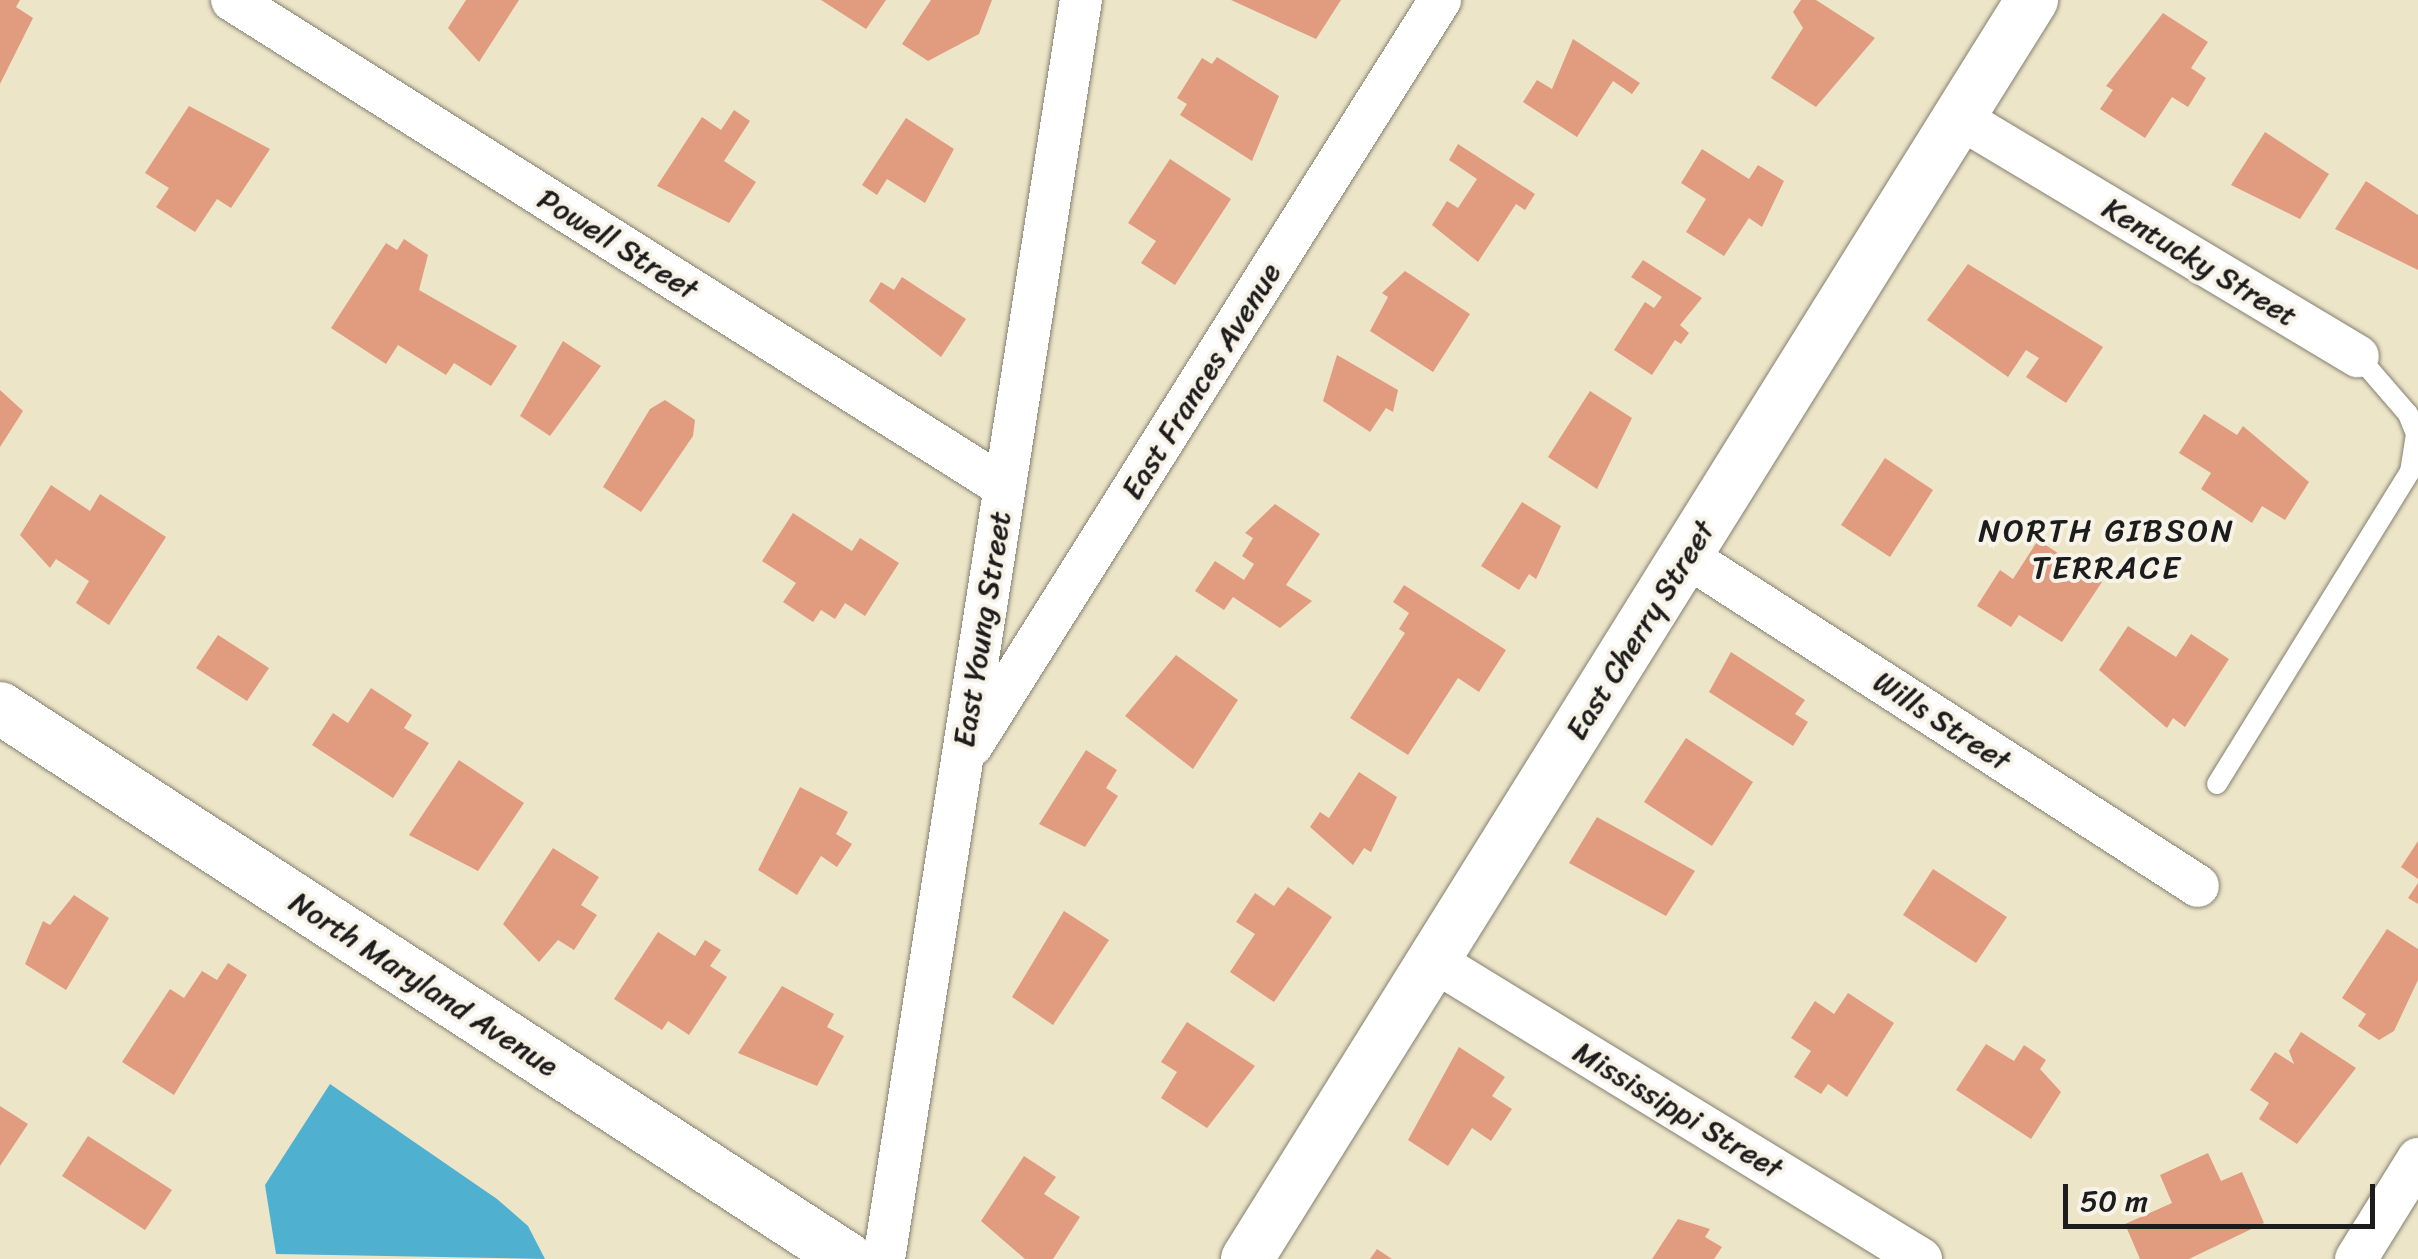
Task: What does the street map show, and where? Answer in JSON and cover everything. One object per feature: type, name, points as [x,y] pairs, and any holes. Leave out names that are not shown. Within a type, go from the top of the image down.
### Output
[{"type":"street","name":"Powell Street","points":[[232,0],[1004,487]]},
{"type":"street","name":"East Young Street","points":[[884,1259],[1081,0]]},
{"type":"street","name":"East Frances Avenue","points":[[962,762],[1440,0]]},
{"type":"street","name":"East Cherry Street","points":[[1248,1259],[2032,0]]},
{"type":"street","name":"Kentucky Street","points":[[1958,118],[2358,356]]},
{"type":"street","name":"Wills Street","points":[[1686,556],[2198,886]]},
{"type":"street","name":"North Maryland Avenue","points":[[0,708],[848,1259]]},
{"type":"street","name":"Mississippi Street","points":[[1434,961],[1921,1259]]},
{"type":"street","points":[[2356,1259],[2418,1160]]},
{"type":"lane","name":"Kentucky Street","points":[[2358,356],[2416,434]]},
{"type":"lane","points":[[2217,784],[2399,495],[2416,434]]},
{"type":"water","points":[[330,1084],[497,1199],[528,1226],[545,1259],[276,1254],[265,1185]]},
{"type":"building","points":[[0,0],[20,0],[16,7],[33,18],[0,84]]},
{"type":"building","points":[[466,0],[519,0],[479,62],[448,28]]},
{"type":"building","points":[[821,0],[886,0],[866,29]]},
{"type":"building","points":[[931,0],[992,0],[979,34],[928,61],[902,44]]},
{"type":"building","points":[[1231,0],[1341,0],[1316,39]]},
{"type":"building","points":[[1801,0],[1816,0],[1875,38],[1816,107],[1771,78],[1803,28],[1793,12]]},
{"type":"building","points":[[2163,13],[2208,42],[2191,68],[2206,78],[2188,107],[2172,97],[2145,138],[2100,109],[2113,90],[2106,86]]},
{"type":"building","points":[[1573,39],[1640,83],[1632,94],[1613,81],[1577,137],[1523,102],[1537,80],[1552,89]]},
{"type":"building","points":[[1217,57],[1279,96],[1252,161],[1180,115],[1187,104],[1177,98],[1202,58],[1212,64]]},
{"type":"building","points":[[189,106],[270,149],[231,208],[217,199],[195,232],[156,207],[169,188],[145,173]]},
{"type":"building","points":[[734,110],[750,121],[724,161],[756,182],[729,223],[657,186],[702,117],[721,130]]},
{"type":"building","points":[[906,118],[954,149],[925,203],[887,179],[877,195],[862,185]]},
{"type":"building","points":[[2265,132],[2329,174],[2300,219],[2231,185]]},
{"type":"building","points":[[1458,144],[1535,194],[1525,210],[1516,204],[1478,262],[1432,225],[1447,201],[1458,208],[1477,179],[1449,160]]},
{"type":"building","points":[[1702,149],[1749,179],[1758,165],[1784,181],[1762,227],[1749,218],[1724,256],[1686,232],[1706,199],[1681,183]]},
{"type":"building","points":[[1170,159],[1231,199],[1175,285],[1141,263],[1156,241],[1128,223]]},
{"type":"building","points":[[2366,181],[2418,215],[2418,270],[2335,229]]},
{"type":"building","points":[[404,239],[428,255],[419,290],[517,346],[491,386],[454,363],[446,375],[398,345],[386,364],[331,328],[386,243],[397,250]]},
{"type":"building","points":[[1643,260],[1702,298],[1680,325],[1689,333],[1681,344],[1675,340],[1652,375],[1614,350],[1645,302],[1654,308],[1662,297],[1631,277]]},
{"type":"building","points":[[1968,264],[2103,347],[2066,403],[2026,377],[2039,358],[2026,350],[2008,377],[1927,320]]},
{"type":"building","points":[[1405,271],[1470,314],[1433,372],[1370,331],[1388,297],[1382,293]]},
{"type":"building","points":[[902,277],[966,319],[941,357],[869,301],[881,282],[894,290]]},
{"type":"building","points":[[563,341],[601,366],[550,436],[520,416]]},
{"type":"building","points":[[1337,355],[1398,390],[1393,412],[1386,408],[1370,432],[1323,401]]},
{"type":"building","points":[[0,390],[23,411],[0,447]]},
{"type":"building","points":[[1590,391],[1632,418],[1597,489],[1548,457]]},
{"type":"building","points":[[665,400],[695,420],[693,436],[641,512],[603,487],[650,409]]},
{"type":"building","points":[[2204,414],[2237,435],[2243,426],[2309,482],[2285,520],[2262,506],[2252,523],[2201,489],[2211,473],[2179,453]]},
{"type":"building","points":[[1885,458],[1933,490],[1890,557],[1841,525]]},
{"type":"building","points":[[51,485],[90,511],[100,494],[166,537],[109,625],[76,603],[89,581],[56,559],[50,568],[20,535]]},
{"type":"building","points":[[1522,502],[1561,526],[1536,579],[1529,574],[1519,590],[1481,566]]},
{"type":"building","points":[[1275,504],[1320,534],[1286,585],[1312,601],[1280,628],[1233,597],[1224,610],[1195,591],[1215,561],[1244,580],[1254,564],[1242,556],[1253,538],[1245,533]]},
{"type":"building","points":[[793,513],[852,551],[860,538],[899,563],[865,616],[845,603],[835,619],[821,610],[813,622],[783,602],[796,583],[762,561]]},
{"type":"building","points":[[2038,540],[2102,582],[2062,642],[2019,615],[2011,627],[1977,606],[2000,570],[2013,579]]},
{"type":"building","points":[[1404,585],[1506,650],[1479,692],[1458,678],[1408,755],[1350,718],[1405,633],[1399,629],[1409,613],[1393,602]]},
{"type":"building","points":[[2128,626],[2176,657],[2191,634],[2229,659],[2185,727],[2173,718],[2167,728],[2099,670]]},
{"type":"building","points":[[218,635],[269,668],[247,701],[196,668]]},
{"type":"building","points":[[1731,652],[1805,700],[1795,714],[1808,722],[1793,746],[1709,692]]},
{"type":"building","points":[[1176,655],[1238,700],[1193,769],[1125,716]]},
{"type":"building","points":[[371,688],[412,715],[404,728],[429,743],[393,798],[312,745],[333,713],[348,723]]},
{"type":"building","points":[[1686,738],[1753,782],[1712,846],[1644,802]]},
{"type":"building","points":[[1086,750],[1117,770],[1106,788],[1118,796],[1085,847],[1039,824]]},
{"type":"building","points":[[459,760],[524,803],[478,871],[409,835]]},
{"type":"building","points":[[1359,772],[1397,797],[1371,852],[1364,848],[1353,865],[1310,827],[1320,812],[1329,818]]},
{"type":"building","points":[[800,787],[848,812],[836,834],[852,844],[837,867],[821,856],[797,895],[758,870]]},
{"type":"building","points":[[1597,817],[1695,871],[1666,916],[1569,863]]},
{"type":"building","points":[[2418,841],[2418,879],[2401,867]]},
{"type":"building","points":[[553,848],[599,877],[581,905],[597,915],[574,950],[558,940],[539,962],[503,924]]},
{"type":"building","points":[[1933,869],[2007,917],[1976,963],[1903,915]]},
{"type":"building","points":[[2418,883],[2418,904],[2408,898]]},
{"type":"building","points":[[1288,887],[1332,917],[1274,1002],[1230,972],[1255,934],[1236,922],[1255,893],[1274,906]]},
{"type":"building","points":[[74,895],[109,918],[66,990],[25,964],[43,921],[50,925]]},
{"type":"building","points":[[1064,911],[1109,940],[1053,1025],[1012,997]]},
{"type":"building","points":[[2387,929],[2418,949],[2418,980],[2394,1031],[2379,1040],[2358,1026],[2366,1014],[2342,998]]},
{"type":"building","points":[[658,932],[695,956],[705,940],[721,950],[710,966],[727,977],[689,1035],[668,1021],[662,1030],[614,999]]},
{"type":"building","points":[[228,963],[247,975],[174,1095],[122,1062],[170,989],[184,998],[202,971],[217,980]]},
{"type":"building","points":[[782,986],[834,1014],[827,1027],[844,1036],[817,1086],[738,1053]]},
{"type":"building","points":[[1848,993],[1894,1023],[1847,1097],[1828,1084],[1821,1094],[1794,1077],[1811,1051],[1791,1038],[1815,1001],[1834,1014]]},
{"type":"building","points":[[1187,1022],[1255,1066],[1207,1128],[1161,1098],[1177,1072],[1161,1062]]},
{"type":"building","points":[[2301,1032],[2356,1068],[2297,1144],[2259,1119],[2269,1103],[2250,1090],[2275,1052],[2294,1064],[2289,1051]]},
{"type":"building","points":[[1986,1044],[2014,1061],[2024,1045],[2046,1060],[2040,1069],[2061,1092],[2031,1139],[1956,1090]]},
{"type":"building","points":[[1459,1047],[1505,1077],[1492,1096],[1512,1109],[1491,1141],[1472,1128],[1448,1166],[1408,1140]]},
{"type":"building","points":[[0,1106],[28,1124],[0,1166]]},
{"type":"building","points":[[88,1136],[172,1190],[145,1230],[62,1176]]},
{"type":"building","points":[[2208,1153],[2221,1181],[2242,1172],[2264,1223],[2189,1259],[2140,1259],[2125,1224],[2172,1203],[2160,1175]]},
{"type":"building","points":[[1024,1156],[1056,1177],[1044,1194],[1080,1217],[1053,1259],[1025,1259],[981,1221]]},
{"type":"building","points":[[1678,1219],[1710,1229],[1705,1237],[1722,1247],[1714,1259],[1652,1259]]},
{"type":"building","points":[[1377,1249],[1392,1259],[1370,1259]]},
{"type":"district","name":"NORTH GIBSON TERRACE","points":[[2107,550]]}]
